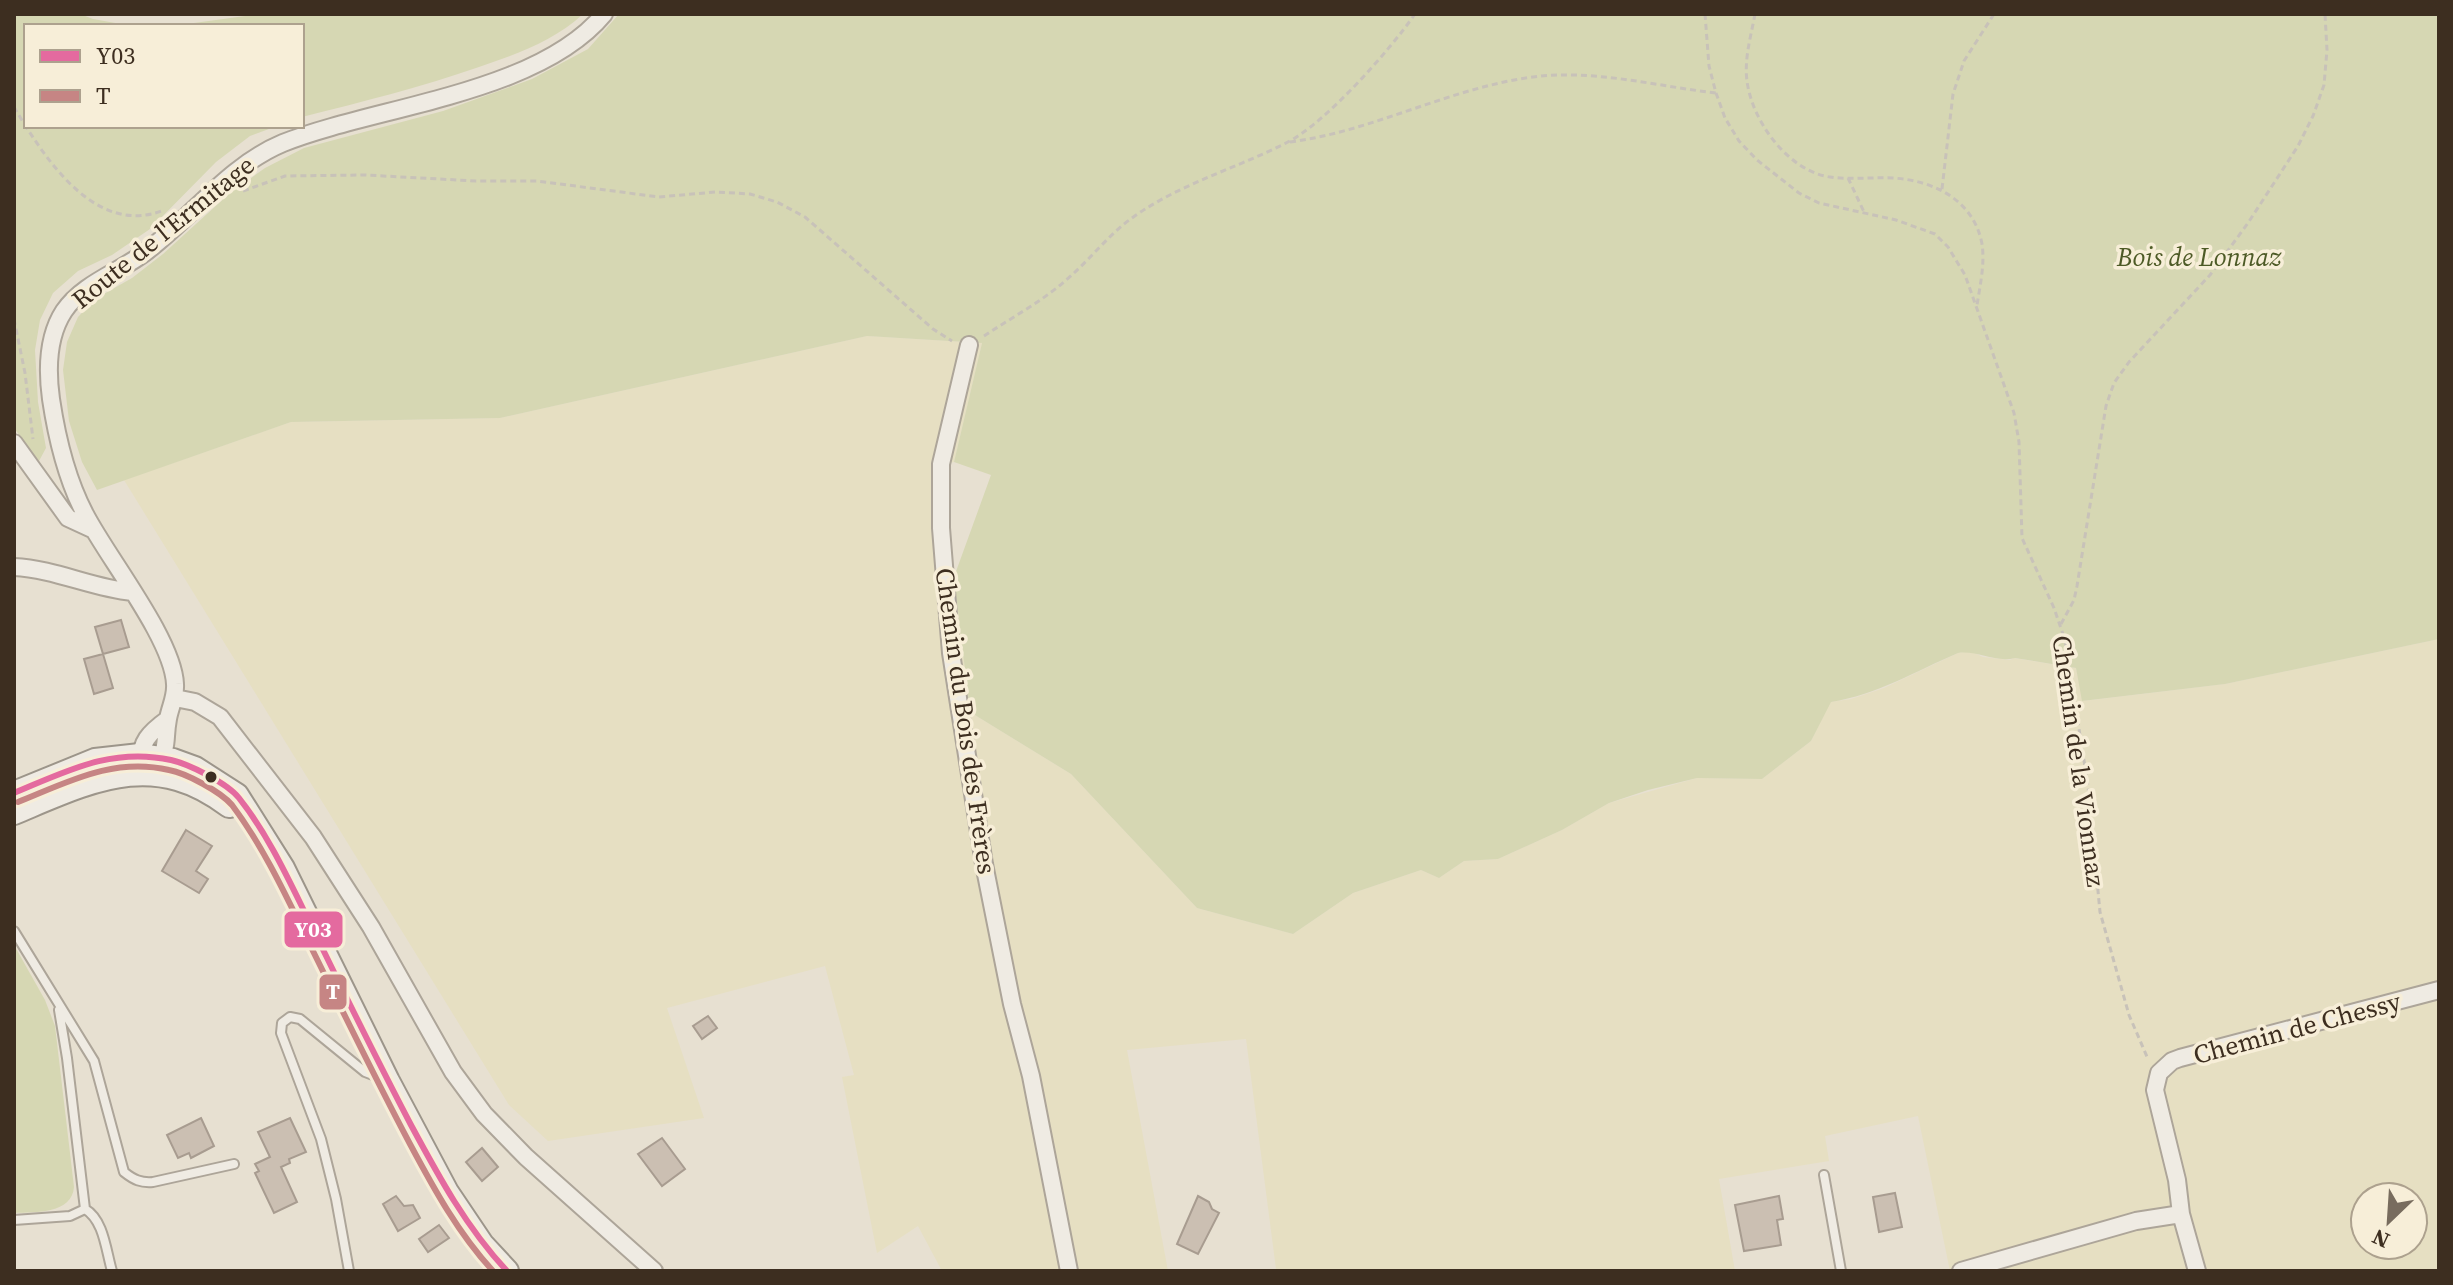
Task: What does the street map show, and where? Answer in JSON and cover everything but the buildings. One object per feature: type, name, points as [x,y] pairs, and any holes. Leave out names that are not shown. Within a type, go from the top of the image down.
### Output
[{"type":"main road","points":[[14,793],[95,760],[195,768],[231,790],[244,804],[304,908],[388,1081],[447,1192],[482,1244],[507,1271]]},
{"type":"main road","points":[[14,813],[88,782],[149,765]]},
{"type":"street","name":"Route de l'Ermitage","points":[[175,698],[169,659],[94,530],[66,470],[54,417],[49,368],[55,329],[63,312],[76,298],[140,257],[246,163],[283,143],[431,101],[513,73],[566,47],[604,14]]},
{"type":"street","name":"Chemin du Bois des Frères","points":[[969,345],[941,464],[941,528],[951,653],[984,864],[1012,1004],[1031,1076],[1069,1271]]},
{"type":"street","points":[[14,443],[68,518],[94,530]]},
{"type":"street","points":[[14,567],[39,569],[102,588],[132,592]]},
{"type":"street","points":[[149,765],[168,741],[168,719],[175,698],[195,702],[220,717],[313,837],[357,904],[453,1072],[484,1114],[526,1157],[654,1271]]},
{"type":"street","name":"Chemin de Chessy","points":[[2159,1073],[2180,1058],[2439,990]]},
{"type":"street","points":[[2159,1073],[2156,1099],[2197,1271]]},
{"type":"street","points":[[1961,1271],[2136,1221],[2181,1214]]},
{"type":"lane","points":[[14,931],[94,1061],[124,1172],[143,1183],[234,1164]]},
{"type":"lane","points":[[58,1005],[85,1209]]},
{"type":"lane","points":[[349,1271],[330,1169],[281,1033],[282,1023],[290,1017],[300,1019],[365,1072],[388,1081]]},
{"type":"lane","points":[[1824,1175],[1841,1271]]},
{"type":"lane","points":[[14,1220],[70,1216],[85,1209]]},
{"type":"lane","points":[[85,1209],[98,1222],[112,1271]]},
{"type":"path","points":[[238,194],[260,183],[285,176],[365,175],[537,181],[659,197],[716,192],[750,194],[777,202],[805,217],[933,329],[950,340],[969,345],[1065,282],[1131,218],[1166,197],[1288,142],[1315,124],[1397,40],[1415,14]]},
{"type":"path","name":"Chemin de la Vionnaz","points":[[1705,14],[1709,66],[1716,93],[1725,118],[1739,141],[1778,179],[1819,203],[1917,225],[1935,234],[1948,247],[1965,275],[2014,413],[2019,442],[2022,538],[2061,624],[2068,656],[2088,786],[2100,912],[2136,1034],[2147,1059],[2159,1073]]},
{"type":"path","points":[[1755,14],[1747,79],[1752,104],[1765,130],[1783,151],[1804,167],[1827,177],[1904,179],[1942,189],[1962,203],[1976,222],[1982,246],[1977,306]]},
{"type":"path","points":[[1942,189],[1953,94],[1964,61],[1994,14]]},
{"type":"path","points":[[2061,624],[2074,600],[2106,406],[2114,383],[2129,362],[2210,275],[2298,146],[2324,85],[2327,50],[2325,14]]},
{"type":"path","points":[[1288,142],[1348,131],[1440,99],[1534,77],[1580,75],[1716,93]]},
{"type":"path","points":[[28,128],[55,169],[105,208],[135,217],[150,216],[191,199],[204,200]]},
{"type":"path","points":[[1848,178],[1865,214]]},
{"type":"path","points":[[14,319],[25,373],[39,478]]},
{"type":"shaded area","points":[[867,336],[982,343],[954,462],[941,465],[970,712],[1071,774],[1197,908],[1293,934],[1353,893],[1421,870],[1439,878],[1464,861],[1498,859],[1562,830],[1609,803],[1697,778],[1762,779],[1811,741],[1830,702],[1884,688],[1958,653],[1970,651],[1983,657],[2014,658],[2076,668],[2083,701],[2225,684],[2439,639],[2439,1271],[1950,1271],[1918,1116],[1825,1136],[1829,1161],[1719,1179],[1735,1271],[1276,1269],[1246,1039],[1127,1050],[1168,1271],[942,1271],[918,1226],[877,1253],[842,1077],[854,1075],[825,966],[667,1008],[704,1118],[548,1141],[509,1105],[124,480],[291,422],[500,418]]},
{"type":"green space","points":[[14,14],[80,14],[121,24],[24,24],[24,128],[272,128],[250,136],[216,162],[150,229],[112,255],[78,271],[53,293],[40,320],[35,350],[38,402],[46,448],[39,461],[14,428]]},
{"type":"green space","points":[[260,14],[583,14],[547,39],[507,57],[413,88],[304,116],[304,24],[187,24]]},
{"type":"green space","name":"Bois de Lonnaz","points":[[619,14],[2439,14],[2439,639],[2225,684],[2082,701],[2076,668],[1958,653],[1880,688],[1831,702],[1811,741],[1762,779],[1697,778],[1648,790],[1609,803],[1562,830],[1498,859],[1464,861],[1439,878],[1421,870],[1353,893],[1293,934],[1197,908],[1071,774],[970,712],[954,577],[991,475],[954,462],[982,343],[867,336],[500,418],[291,422],[97,490],[82,462],[69,421],[63,370],[67,342],[78,317],[95,299],[132,278],[230,193],[265,168],[304,148],[443,111],[532,79],[588,49]]},
{"type":"green space","points":[[14,945],[45,1000],[55,1026],[74,1187],[72,1196],[60,1207],[14,1213]]},
{"type":"transit line","name":"Y03","points":[[14,793],[90,763],[129,757],[179,762],[233,792],[261,829],[279,862],[432,1164],[466,1219],[507,1271]]},
{"type":"transit line","name":"T","points":[[18,802],[91,774],[129,767],[176,772],[203,784],[227,800],[255,839],[275,875],[428,1177],[458,1226],[493,1271]]}]
